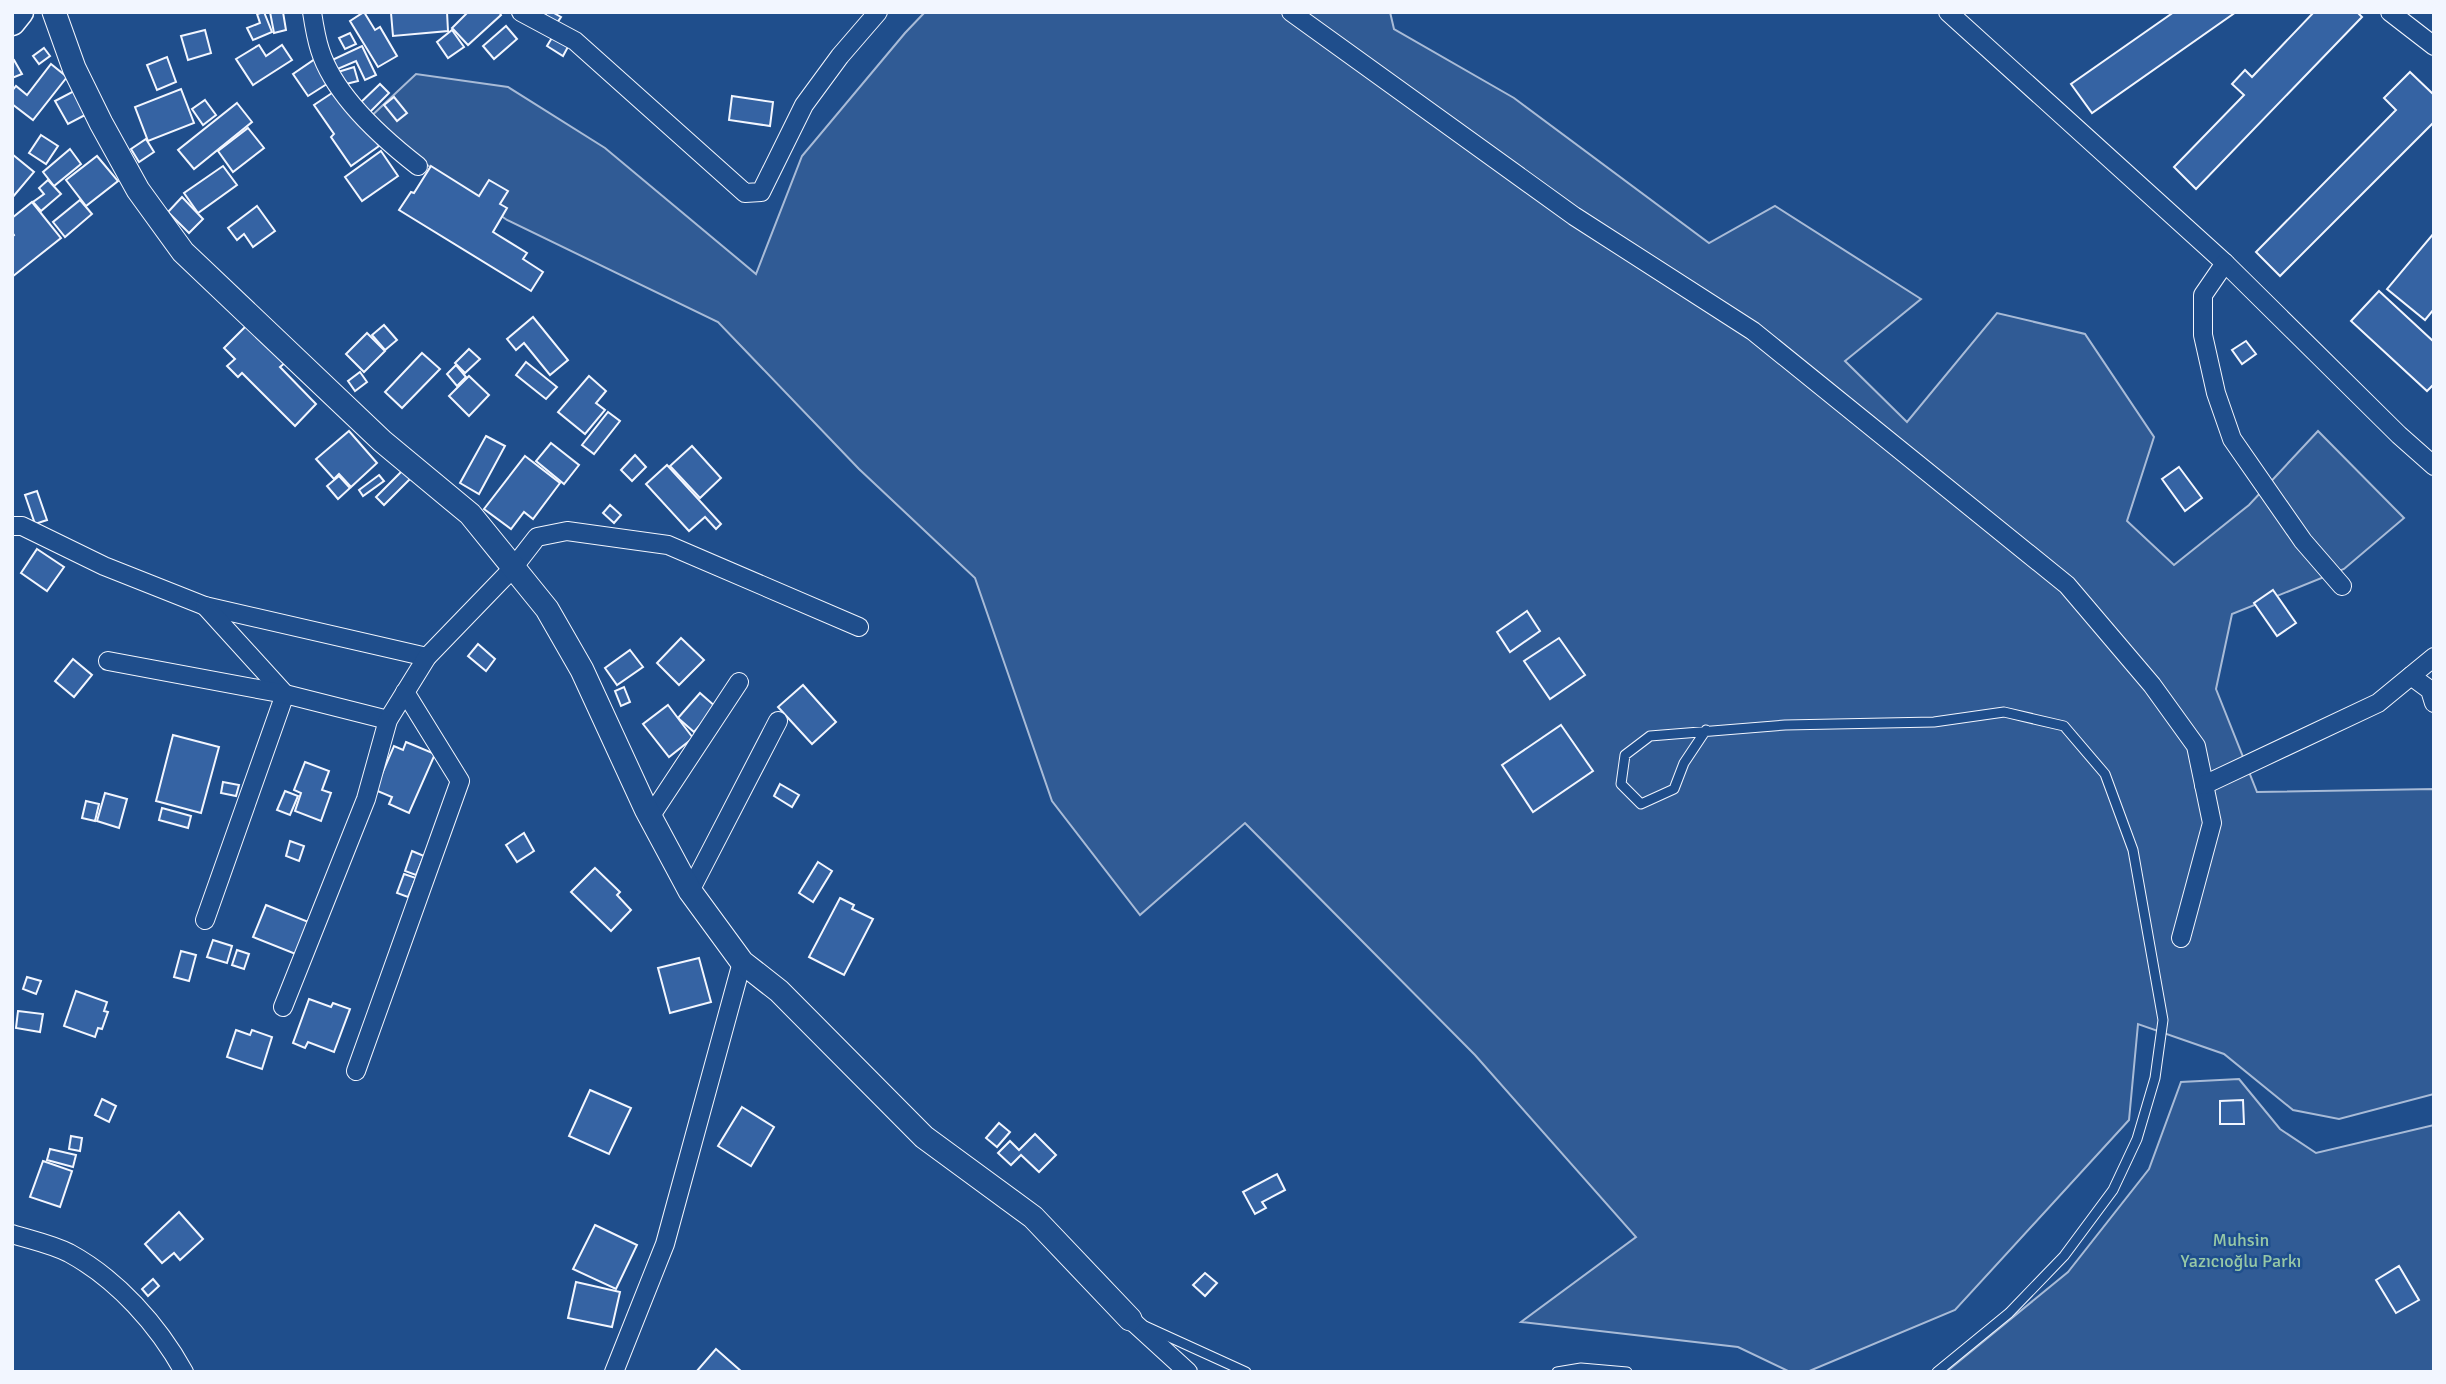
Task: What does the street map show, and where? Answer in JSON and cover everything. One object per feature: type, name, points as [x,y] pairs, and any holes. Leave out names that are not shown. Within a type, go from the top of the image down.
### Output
[{"type":"main road","points":[[12,22],[20,12]]},
{"type":"street","points":[[54,12],[74,68],[101,123],[138,190],[183,253],[382,441],[470,514],[547,609],[582,670],[650,817],[690,891],[742,962],[779,991],[924,1137],[1032,1217],[1130,1319],[1188,1372]]},
{"type":"street","points":[[312,12],[321,52],[345,96],[388,143],[418,166]]},
{"type":"street","points":[[522,12],[575,41],[745,193],[761,192],[804,105],[840,56],[878,12]]},
{"type":"street","points":[[1291,12],[1574,216],[1753,331],[2067,585],[2152,685],[2196,746],[2212,823],[2181,938]]},
{"type":"street","points":[[1948,12],[2225,263],[2399,435],[2434,466]]},
{"type":"street","points":[[2390,12],[2434,46]]},
{"type":"street","points":[[2225,263],[2203,295],[2203,335],[2216,393],[2232,439],[2304,541],[2342,586]]},
{"type":"street","points":[[12,526],[22,526],[104,566],[205,606],[427,657]]},
{"type":"street","points":[[283,1007],[366,799],[388,720],[427,657],[513,568],[537,537],[567,531],[668,545],[859,627]]},
{"type":"street","points":[[205,606],[285,694]]},
{"type":"street","points":[[2204,785],[2378,702],[2434,657]]},
{"type":"street","points":[[108,662],[285,694],[388,720]]},
{"type":"street","points":[[2410,676],[2430,690],[2434,703]]},
{"type":"street","points":[[650,817],[739,682]]},
{"type":"street","points":[[356,1071],[460,780],[405,692]]},
{"type":"street","points":[[205,920],[285,694]]},
{"type":"street","points":[[690,891],[778,721]]},
{"type":"street","points":[[614,1372],[665,1244],[742,962]]},
{"type":"street","points":[[12,1234],[68,1252],[98,1272],[141,1311],[171,1349],[184,1372]]},
{"type":"lane","points":[[1706,730],[1684,763],[1674,789],[1641,804],[1621,784],[1625,755],[1650,736],[1706,730],[1785,725],[1934,722],[2004,712],[2064,726],[2105,774],[2133,850],[2163,1020],[2155,1078],[2137,1139],[2113,1190],[2064,1256],[2009,1313],[1937,1372]]},
{"type":"lane","points":[[1130,1319],[1246,1372]]},
{"type":"lane","points":[[1558,1372],[1581,1368],[1627,1372]]},
{"type":"shaded area","points":[[925,12],[1390,12],[1394,29],[1514,98],[1709,243],[1775,206],[1921,299],[1845,361],[1907,422],[1997,313],[2085,334],[2154,437],[2127,521],[2174,565],[2249,505],[2318,431],[2404,518],[2344,569],[2232,614],[2216,689],[2257,792],[2434,789],[2434,1094],[2339,1119],[2293,1110],[2224,1054],[2138,1024],[2129,1120],[1955,1310],[1807,1372],[1790,1372],[1738,1347],[1521,1322],[1636,1237],[1475,1055],[1245,823],[1140,915],[1052,801],[975,578],[859,469],[718,322],[507,220],[365,122],[416,74],[508,87],[605,148],[756,274],[802,156]]},
{"type":"shaded area","name":"Muhsin Yazıcıoğlu Parkı","points":[[2239,1079],[2280,1129],[2316,1153],[2434,1125],[2434,1372],[1946,1372],[2068,1272],[2149,1169],[2181,1082]]},
{"type":"building","points":[[264,12],[272,32],[253,40],[247,28],[260,23],[257,14]]},
{"type":"building","points":[[270,12],[283,12],[286,30],[274,33]]},
{"type":"building","points":[[364,12],[375,30],[380,27],[397,56],[378,67],[350,21]]},
{"type":"building","points":[[447,12],[448,31],[393,36],[391,13]]},
{"type":"building","points":[[468,12],[499,12],[501,15],[468,45],[452,28]]},
{"type":"building","points":[[547,12],[561,17],[555,26],[543,19]]},
{"type":"building","points":[[2174,12],[2236,12],[2092,113],[2071,84]]},
{"type":"building","points":[[2314,12],[2357,12],[2362,17],[2196,189],[2174,167],[2244,95],[2232,84],[2245,70],[2252,77]]},
{"type":"building","points":[[506,26],[517,39],[494,59],[483,46]]},
{"type":"building","points":[[205,30],[211,53],[188,60],[181,36]]},
{"type":"building","points":[[452,30],[464,47],[448,58],[437,42]]},
{"type":"building","points":[[350,33],[356,44],[345,49],[339,38]]},
{"type":"building","points":[[553,36],[569,45],[563,56],[547,46]]},
{"type":"building","points":[[259,45],[266,56],[282,45],[292,60],[253,85],[236,59]]},
{"type":"building","points":[[362,46],[376,75],[365,80],[356,61],[333,71],[328,62]]},
{"type":"building","points":[[44,48],[50,56],[39,64],[33,56]]},
{"type":"building","points":[[167,57],[176,82],[157,90],[147,65]]},
{"type":"building","points":[[315,59],[330,82],[308,96],[293,74]]},
{"type":"building","points":[[14,60],[22,74],[12,78],[12,61]]},
{"type":"building","points":[[51,64],[67,77],[33,120],[12,104],[12,91],[16,86],[27,95]]},
{"type":"building","points":[[354,67],[358,81],[342,85],[338,72]]},
{"type":"building","points":[[2410,72],[2434,95],[2434,122],[2280,276],[2256,252],[2396,110],[2384,98]]},
{"type":"building","points":[[380,84],[389,93],[368,114],[359,104]]},
{"type":"building","points":[[181,89],[194,123],[148,141],[135,107]]},
{"type":"building","points":[[74,91],[87,114],[68,124],[55,101]]},
{"type":"building","points":[[335,91],[361,127],[364,125],[379,146],[351,166],[314,105]]},
{"type":"building","points":[[732,96],[773,102],[770,126],[729,120]]},
{"type":"building","points":[[394,97],[407,113],[397,121],[384,105]]},
{"type":"building","points":[[205,100],[216,115],[203,125],[192,109]]},
{"type":"building","points":[[237,103],[252,122],[194,169],[178,150]]},
{"type":"building","points":[[248,128],[264,148],[233,172],[218,151]]},
{"type":"building","points":[[41,135],[58,146],[46,164],[29,153]]},
{"type":"building","points":[[146,139],[154,152],[139,162],[131,149]]},
{"type":"building","points":[[70,149],[81,164],[54,186],[43,172]]},
{"type":"building","points":[[381,151],[398,176],[362,201],[345,177]]},
{"type":"building","points":[[12,154],[34,172],[12,198]]},
{"type":"building","points":[[97,156],[118,181],[86,206],[66,180]]},
{"type":"building","points":[[223,166],[237,185],[198,213],[184,193]]},
{"type":"building","points":[[431,166],[479,196],[489,180],[508,191],[500,204],[507,208],[493,232],[527,253],[523,259],[543,272],[531,291],[399,210],[411,192],[414,193]]},
{"type":"building","points":[[48,180],[61,194],[41,211],[33,202],[44,194],[39,188]]},
{"type":"building","points":[[182,197],[203,219],[189,233],[168,212]]},
{"type":"building","points":[[80,200],[92,214],[65,237],[53,222]]},
{"type":"building","points":[[32,202],[61,238],[12,277],[12,218]]},
{"type":"building","points":[[257,206],[275,231],[253,247],[244,234],[237,240],[228,228]]},
{"type":"building","points":[[2434,233],[2434,309],[2425,320],[2387,289]]},
{"type":"building","points":[[2379,291],[2434,342],[2434,384],[2427,391],[2351,321]]},
{"type":"building","points":[[533,317],[568,360],[550,375],[524,343],[516,350],[507,339]]},
{"type":"building","points":[[248,324],[286,362],[280,367],[316,404],[295,426],[242,373],[238,377],[227,366],[235,359],[224,348]]},
{"type":"building","points":[[384,325],[397,340],[385,350],[372,335]]},
{"type":"building","points":[[367,333],[385,351],[364,372],[346,354]]},
{"type":"building","points":[[2246,341],[2256,354],[2242,364],[2232,350]]},
{"type":"building","points":[[469,349],[480,359],[465,373],[455,363]]},
{"type":"building","points":[[422,353],[440,369],[402,408],[385,392]]},
{"type":"building","points":[[526,362],[557,387],[546,399],[516,375]]},
{"type":"building","points":[[456,365],[466,377],[457,386],[447,374]]},
{"type":"building","points":[[360,372],[367,382],[355,391],[348,381]]},
{"type":"building","points":[[469,376],[489,395],[469,416],[449,396]]},
{"type":"building","points":[[589,376],[606,391],[596,403],[605,410],[585,434],[558,412]]},
{"type":"building","points":[[608,412],[620,421],[594,454],[582,445]]},
{"type":"building","points":[[349,431],[377,463],[351,487],[339,474],[334,479],[316,459]]},
{"type":"building","points":[[486,436],[505,446],[479,494],[460,483]]},
{"type":"building","points":[[551,443],[579,465],[564,484],[536,461]]},
{"type":"building","points":[[692,446],[721,478],[700,498],[670,466]]},
{"type":"building","points":[[635,455],[646,467],[632,481],[621,470]]},
{"type":"building","points":[[525,456],[560,483],[533,519],[524,512],[511,529],[484,509]]},
{"type":"building","points":[[667,465],[721,524],[716,529],[705,517],[689,531],[646,484]]},
{"type":"building","points":[[2179,467],[2202,498],[2185,511],[2162,479]]},
{"type":"building","points":[[402,471],[410,479],[384,505],[376,497]]},
{"type":"building","points":[[379,475],[384,481],[363,496],[359,490]]},
{"type":"building","points":[[339,476],[350,488],[338,499],[327,486]]},
{"type":"building","points":[[37,491],[47,520],[35,524],[25,495]]},
{"type":"building","points":[[610,505],[621,515],[614,523],[603,513]]},
{"type":"building","points":[[37,549],[64,567],[47,591],[21,573]]},
{"type":"building","points":[[2273,590],[2296,623],[2277,636],[2254,603]]},
{"type":"building","points":[[1527,611],[1540,631],[1510,652],[1497,632]]},
{"type":"building","points":[[681,638],[704,660],[679,685],[657,663]]},
{"type":"building","points":[[1559,638],[1585,675],[1550,699],[1524,661]]},
{"type":"building","points":[[478,644],[495,659],[486,671],[468,656]]},
{"type":"building","points":[[630,650],[643,667],[617,685],[605,668]]},
{"type":"building","points":[[73,659],[92,675],[74,697],[55,681]]},
{"type":"building","points":[[803,685],[836,722],[812,744],[778,707]]},
{"type":"building","points":[[624,687],[630,702],[621,706],[615,691]]},
{"type":"building","points":[[700,693],[716,707],[694,732],[678,718]]},
{"type":"building","points":[[668,705],[693,738],[669,757],[643,724]]},
{"type":"building","points":[[1561,725],[1593,771],[1533,812],[1502,765]]},
{"type":"building","points":[[173,735],[219,747],[201,813],[156,801]]},
{"type":"building","points":[[406,742],[435,754],[409,813],[389,804],[392,797],[375,790],[394,746],[403,750]]},
{"type":"building","points":[[305,762],[329,771],[322,790],[331,793],[321,821],[295,811],[301,793],[294,790]]},
{"type":"building","points":[[223,782],[239,785],[236,796],[221,793]]},
{"type":"building","points":[[780,784],[799,795],[792,807],[774,796]]},
{"type":"building","points":[[285,791],[298,796],[290,815],[277,810]]},
{"type":"building","points":[[105,793],[127,799],[119,828],[97,821]]},
{"type":"building","points":[[86,801],[99,804],[95,821],[82,818]]},
{"type":"building","points":[[162,808],[191,816],[188,828],[159,820]]},
{"type":"building","points":[[524,833],[534,851],[517,862],[506,845]]},
{"type":"building","points":[[290,841],[304,846],[299,861],[286,856]]},
{"type":"building","points":[[412,851],[424,856],[416,875],[405,871]]},
{"type":"building","points":[[818,862],[832,871],[813,902],[799,893]]},
{"type":"building","points":[[595,868],[620,892],[617,895],[631,910],[611,931],[571,892]]},
{"type":"building","points":[[404,874],[416,878],[408,897],[397,893]]},
{"type":"building","points":[[840,898],[854,905],[852,909],[873,919],[844,975],[809,957]]},
{"type":"building","points":[[266,905],[311,923],[298,955],[253,937]]},
{"type":"building","points":[[213,940],[232,946],[227,963],[207,957]]},
{"type":"building","points":[[237,950],[249,954],[244,969],[232,965]]},
{"type":"building","points":[[181,951],[196,955],[189,981],[174,977]]},
{"type":"building","points":[[699,958],[711,1002],[670,1013],[658,968]]},
{"type":"building","points":[[27,977],[41,981],[36,994],[23,989]]},
{"type":"building","points":[[76,991],[107,1002],[104,1011],[108,1012],[102,1029],[98,1028],[95,1037],[64,1026]]},
{"type":"building","points":[[309,999],[331,1007],[333,1003],[350,1009],[334,1052],[308,1042],[305,1048],[293,1043]]},
{"type":"building","points":[[18,1011],[43,1014],[40,1032],[16,1028]]},
{"type":"building","points":[[236,1030],[250,1035],[252,1030],[272,1037],[262,1069],[227,1057]]},
{"type":"building","points":[[590,1090],[631,1108],[609,1154],[569,1136]]},
{"type":"building","points":[[102,1099],[116,1106],[109,1122],[95,1115]]},
{"type":"building","points":[[2243,1100],[2244,1124],[2220,1124],[2220,1101]]},
{"type":"building","points":[[742,1107],[774,1127],[751,1166],[718,1146]]},
{"type":"building","points":[[999,1123],[1010,1132],[997,1147],[986,1138]]},
{"type":"building","points":[[1035,1134],[1056,1155],[1039,1172],[1021,1155],[1011,1165],[998,1153],[1010,1141],[1019,1150]]},
{"type":"building","points":[[71,1136],[82,1138],[80,1151],[69,1149]]},
{"type":"building","points":[[50,1149],[76,1155],[73,1167],[47,1160]]},
{"type":"building","points":[[43,1161],[72,1171],[60,1207],[30,1197]]},
{"type":"building","points":[[1277,1174],[1285,1190],[1262,1202],[1266,1208],[1255,1214],[1243,1192]]},
{"type":"building","points":[[179,1212],[203,1239],[180,1260],[174,1253],[162,1263],[145,1244]]},
{"type":"building","points":[[595,1225],[637,1245],[616,1289],[573,1269]]},
{"type":"building","points":[[2399,1266],[2419,1300],[2396,1313],[2376,1280]]},
{"type":"building","points":[[1205,1273],[1217,1283],[1205,1296],[1193,1285]]},
{"type":"building","points":[[153,1279],[159,1286],[148,1296],[142,1289]]},
{"type":"building","points":[[576,1282],[620,1292],[612,1327],[568,1318]]},
{"type":"building","points":[[716,1349],[742,1372],[696,1372]]}]
